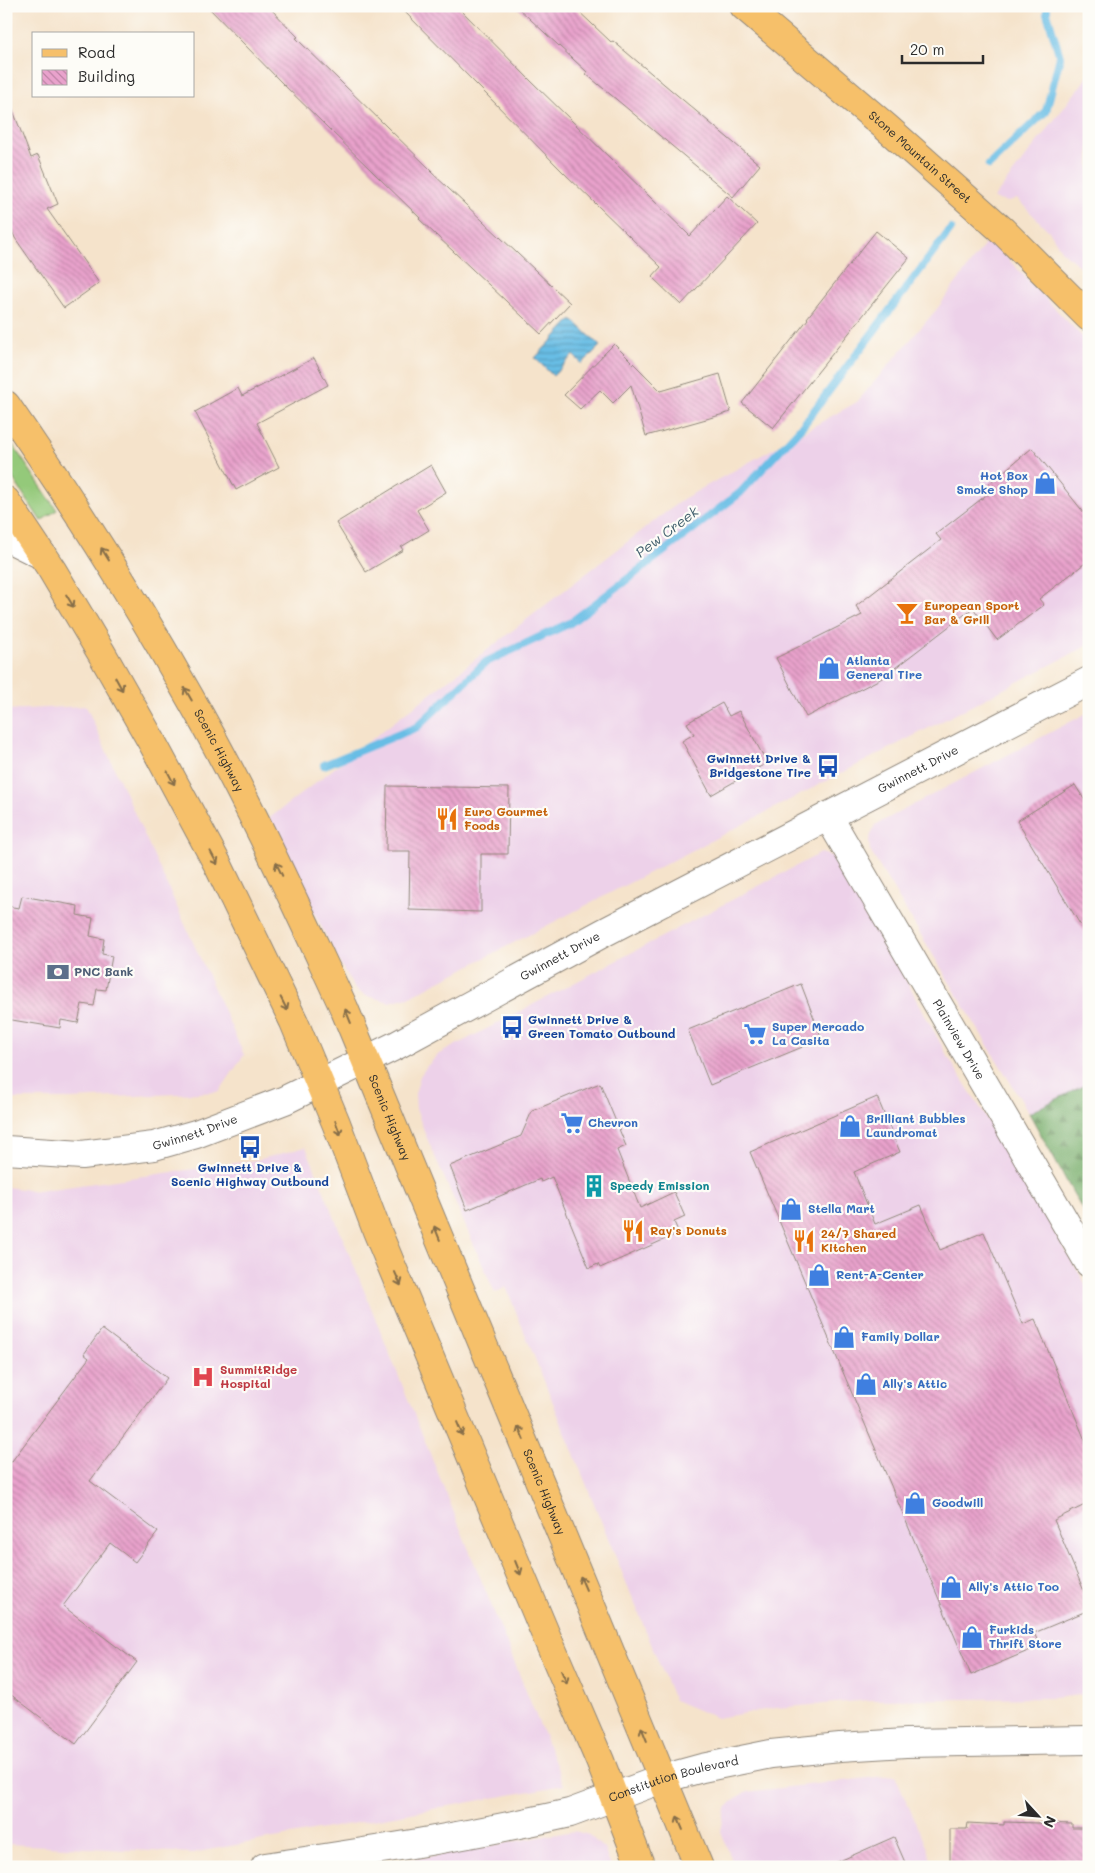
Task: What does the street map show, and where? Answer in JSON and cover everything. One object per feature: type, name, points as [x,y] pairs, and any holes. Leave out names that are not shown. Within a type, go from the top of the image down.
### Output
[{"type":"main road","name":"Stone Mountain Street","points":[[744,6],[887,128],[1003,231],[1089,317]]},
{"type":"main road","name":"Scenic Highway","points":[[6,405],[59,482],[117,574],[190,698],[280,870],[344,1008],[699,1867]]},
{"type":"main road","points":[[6,501],[42,555],[102,654],[218,865],[294,1022],[320,1083],[377,1231],[614,1796],[641,1867]]},
{"type":"street","points":[[6,537],[42,555]]},
{"type":"street","name":"Gwinnett Drive","points":[[6,1150],[82,1155],[154,1146],[196,1134],[285,1100],[366,1062],[595,937],[1089,681]]},
{"type":"street","name":"Plainview Drive","points":[[828,816],[1089,1263]]},
{"type":"street","name":"Constitution Boulevard","points":[[265,1867],[493,1830],[570,1813],[662,1779],[702,1768],[771,1754],[906,1743],[1089,1740]]},
{"type":"shaded area","points":[[1089,75],[1089,275],[1061,250],[1050,232],[1017,199],[1009,202],[993,199]]},
{"type":"shaded area","points":[[989,239],[1089,344],[1089,645],[409,997],[389,1002],[364,995],[355,989],[267,820],[683,499],[857,402],[937,309]]},
{"type":"shaded area","points":[[86,706],[244,1055],[219,1092],[71,1099],[6,1099],[6,710]]},
{"type":"shaded area","points":[[1089,712],[1089,1083],[1029,1113],[870,851],[869,840],[875,825]]},
{"type":"shaded area","points":[[821,853],[834,857],[845,868],[948,1057],[998,1136],[1089,1290],[1089,1694],[1055,1698],[870,1700],[776,1708],[717,1718],[674,1700],[506,1287],[495,1293],[416,1109],[415,1094],[420,1076],[439,1054]]},
{"type":"shaded area","name":"SummitRidge Hospital","points":[[306,1147],[564,1785],[192,1853],[6,1844],[6,1187],[38,1191],[257,1160]]},
{"type":"shaded area","points":[[895,1775],[935,1867],[734,1867],[721,1831],[725,1809],[737,1797],[746,1792]]},
{"type":"shaded area","points":[[574,1831],[589,1835],[604,1849],[611,1867],[368,1867]]},
{"type":"green space","points":[[6,435],[57,510],[41,521],[6,468]]},
{"type":"green space","points":[[1089,1083],[1089,1222],[1029,1113]]},
{"type":"water","points":[[572,319],[600,346],[582,364],[573,355],[553,376],[535,358]]},
{"type":"building","points":[[207,6],[268,6],[298,37],[296,38],[431,172],[570,303],[541,334],[419,219]]},
{"type":"building","points":[[399,6],[457,6],[690,236],[727,196],[757,224],[681,305],[652,277],[661,267],[563,172]]},
{"type":"building","points":[[516,6],[573,6],[611,42],[613,41],[760,165],[733,197],[586,74],[587,72]]},
{"type":"building","points":[[6,97],[8,97],[31,158],[38,155],[58,204],[47,209],[99,283],[64,308],[15,238],[6,217]]},
{"type":"building","points":[[876,231],[909,258],[773,428],[742,403]]},
{"type":"building","points":[[614,344],[661,391],[720,374],[731,412],[646,436],[631,385],[613,403],[600,390],[580,409],[564,395]]},
{"type":"building","points":[[314,358],[328,385],[257,423],[279,467],[236,490],[195,412],[238,388],[242,396]]},
{"type":"building","points":[[1032,448],[1089,519],[1089,560],[1039,599],[1044,605],[997,640],[973,608],[882,678],[806,717],[776,658],[862,615],[856,606],[941,540],[936,534],[989,493],[985,487]]},
{"type":"building","points":[[431,465],[446,492],[417,510],[429,530],[401,547],[403,550],[366,572],[336,523]]},
{"type":"building","points":[[722,703],[729,716],[739,711],[767,763],[711,795],[682,741],[694,734],[687,723]]},
{"type":"building","points":[[1075,785],[1089,807],[1089,939],[1017,821]]},
{"type":"building","name":"Euro Gourmet Foods","points":[[387,786],[509,788],[508,854],[481,854],[481,912],[409,910],[410,851],[386,851]]},
{"type":"building","name":"PNC Bank","points":[[22,896],[78,906],[77,915],[93,918],[90,936],[104,939],[102,954],[112,956],[106,990],[97,989],[94,1006],[82,1004],[78,1023],[61,1020],[60,1028],[6,1019],[6,906],[19,908]]},
{"type":"building","name":"Super Mercado La Casita","points":[[801,984],[822,1039],[710,1085],[688,1030]]},
{"type":"building","points":[[600,1083],[626,1146],[617,1150],[640,1208],[674,1192],[685,1217],[674,1222],[679,1233],[600,1268],[598,1264],[589,1268],[552,1177],[541,1182],[540,1179],[467,1210],[450,1166],[521,1136],[532,1111]]},
{"type":"building","points":[[877,1097],[900,1152],[854,1172],[875,1224],[921,1205],[940,1250],[984,1232],[1023,1324],[1035,1319],[1089,1450],[1089,1503],[1054,1520],[1089,1603],[1089,1610],[1034,1633],[1040,1646],[971,1675],[750,1152]]},
{"type":"building","points":[[102,1329],[167,1378],[90,1481],[158,1532],[135,1562],[110,1543],[63,1606],[137,1662],[76,1744],[6,1691],[6,1469],[89,1358],[84,1354]]},
{"type":"building","points":[[1004,1822],[1072,1824],[1072,1828],[1089,1828],[1089,1867],[950,1867],[950,1829],[967,1829],[968,1823],[1004,1825]]},
{"type":"building","points":[[894,1837],[907,1867],[826,1867]]},
{"type":"waterway","name":"Pew Creek","points":[[989,165],[1046,111],[1060,57],[1047,13],[1047,6]]},
{"type":"waterway","name":"Pew Creek","points":[[324,765],[417,727],[486,662],[570,623],[740,493],[804,424],[951,229]]},
{"type":"place","name":"Hot Box Smoke Shop","points":[[1045,483]]},
{"type":"place","name":"European Sport Bar & Grill","points":[[907,613]]},
{"type":"place","name":"Atlanta General Tire","points":[[829,668]]},
{"type":"place","name":"Gwinnett Drive & Bridgestone Tire","points":[[828,766]]},
{"type":"place","name":"Euro Gourmet Foods","points":[[447,819]]},
{"type":"place","name":"PNC Bank","points":[[58,972]]},
{"type":"place","name":"Gwinnett Drive & Green Tomato Outbound","points":[[512,1027]]},
{"type":"place","name":"Super Mercado La Casita","points":[[755,1034]]},
{"type":"place","name":"Chevron","points":[[572,1123]]},
{"type":"place","name":"Brilliant Bubbles Laundromat","points":[[850,1126]]},
{"type":"place","name":"Gwinnett Drive & Scenic Highway Outbound","points":[[250,1147]]},
{"type":"place","name":"Speedy Emission","points":[[594,1186]]},
{"type":"place","name":"Stella Mart","points":[[791,1209]]},
{"type":"place","name":"Ray's Donuts","points":[[633,1231]]},
{"type":"place","name":"24/7 Shared Kitchen","points":[[804,1241]]},
{"type":"place","name":"Rent-A-Center","points":[[819,1275]]},
{"type":"place","name":"Family Dollar","points":[[844,1337]]},
{"type":"place","name":"SummitRidge Hospital","points":[[203,1377]]},
{"type":"place","name":"Ally's Attic","points":[[866,1384]]},
{"type":"place","name":"Goodwill","points":[[915,1503]]},
{"type":"place","name":"Ally's Attic Too","points":[[951,1587]]},
{"type":"place","name":"Furkids Thrift Store","points":[[972,1637]]}]
